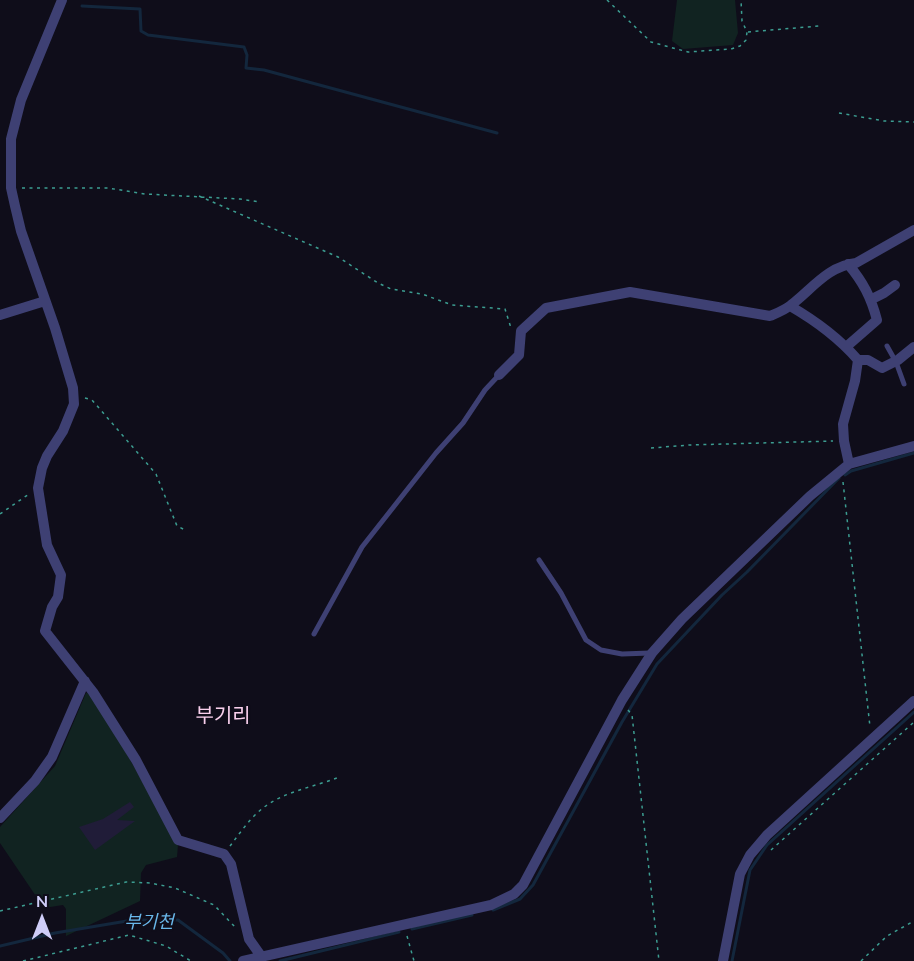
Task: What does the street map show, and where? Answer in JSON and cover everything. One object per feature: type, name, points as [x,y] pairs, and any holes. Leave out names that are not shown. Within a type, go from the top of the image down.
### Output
[{"type":"street","points":[[62,0],[21,100],[11,139],[11,188],[21,231],[56,328],[74,394],[74,404],[69,420],[47,456],[38,488],[47,545],[61,575],[58,597],[51,607],[45,632],[84,681],[136,760],[178,840],[224,854],[231,864],[249,939],[261,956]]},
{"type":"street","points":[[499,375],[519,355],[521,331],[546,308],[630,292],[770,316],[790,306],[819,278],[848,264],[856,263],[914,230]]},
{"type":"street","points":[[846,346],[877,320],[872,299],[862,281],[848,264]]},
{"type":"street","points":[[872,299],[895,285]]},
{"type":"street","points":[[0,315],[45,301]]},
{"type":"street","points":[[790,306],[817,322],[846,346],[858,360],[855,381],[843,424],[845,466]]},
{"type":"street","points":[[858,360],[868,360],[882,369],[896,362],[914,347]]},
{"type":"street","points":[[245,961],[491,905],[514,894],[523,885],[622,700],[652,653],[682,619],[810,496],[845,466],[914,446]]},
{"type":"street","points":[[0,818],[35,781],[51,757],[84,681]]},
{"type":"street","points":[[723,961],[740,874],[750,855],[767,835],[914,701]]},
{"type":"lane","points":[[887,346],[904,384]]},
{"type":"lane","points":[[314,634],[362,547],[499,375]]},
{"type":"lane","points":[[539,560],[561,593],[586,640],[601,650],[622,654],[652,653]]},
{"type":"path","points":[[608,0],[651,42],[688,52],[731,49],[746,40],[747,32],[742,21],[741,0]]},
{"type":"path","points":[[747,32],[819,26]]},
{"type":"path","points":[[838,113],[885,121],[914,122]]},
{"type":"path","points":[[11,188],[108,188],[145,194],[260,202]]},
{"type":"path","points":[[199,196],[338,257],[391,289],[422,294],[452,304],[505,309],[512,330],[521,331]]},
{"type":"path","points":[[74,394],[92,400],[138,452],[156,474],[177,526],[188,531]]},
{"type":"path","points":[[651,448],[844,441]]},
{"type":"path","points":[[845,466],[872,740]]},
{"type":"path","points":[[0,514],[38,488]]},
{"type":"path","points":[[630,712],[659,961]]},
{"type":"path","points":[[771,850],[914,722]]},
{"type":"path","points":[[224,854],[253,817],[264,807],[278,799],[337,778]]},
{"type":"path","points":[[0,911],[126,882],[150,883],[175,888],[214,905],[249,939]]},
{"type":"path","points":[[861,961],[887,936],[914,921]]},
{"type":"path","points":[[404,924],[414,961]]},
{"type":"path","points":[[23,961],[129,935],[166,946],[191,961]]},
{"type":"green space","points":[[677,0],[735,0],[738,33],[733,45],[683,49],[672,41]]},
{"type":"green space","points":[[86,693],[93,694],[178,845],[177,857],[146,865],[141,873],[140,901],[66,936],[66,909],[63,905],[44,908],[0,843],[0,827],[55,766]]},
{"type":"building","points":[[130,802],[134,807],[117,820],[135,821],[95,850],[79,827],[103,819]]},
{"type":"waterway","points":[[82,6],[140,9],[141,31],[148,35],[244,47],[247,55],[246,68],[264,70],[497,133]]},
{"type":"waterway","points":[[845,475],[851,471],[914,453]]},
{"type":"waterway","points":[[493,910],[520,899],[533,885],[622,722],[657,664],[839,478]]},
{"type":"waterway","points":[[732,961],[750,870],[767,845],[914,712]]},
{"type":"waterway","points":[[412,929],[472,915]]},
{"type":"waterway","name":"부기천","points":[[0,946],[55,933],[133,920],[178,920],[223,953],[230,961]]},
{"type":"waterway","points":[[280,961],[399,932]]},
{"type":"district","name":"부기리","points":[[223,716]]}]
